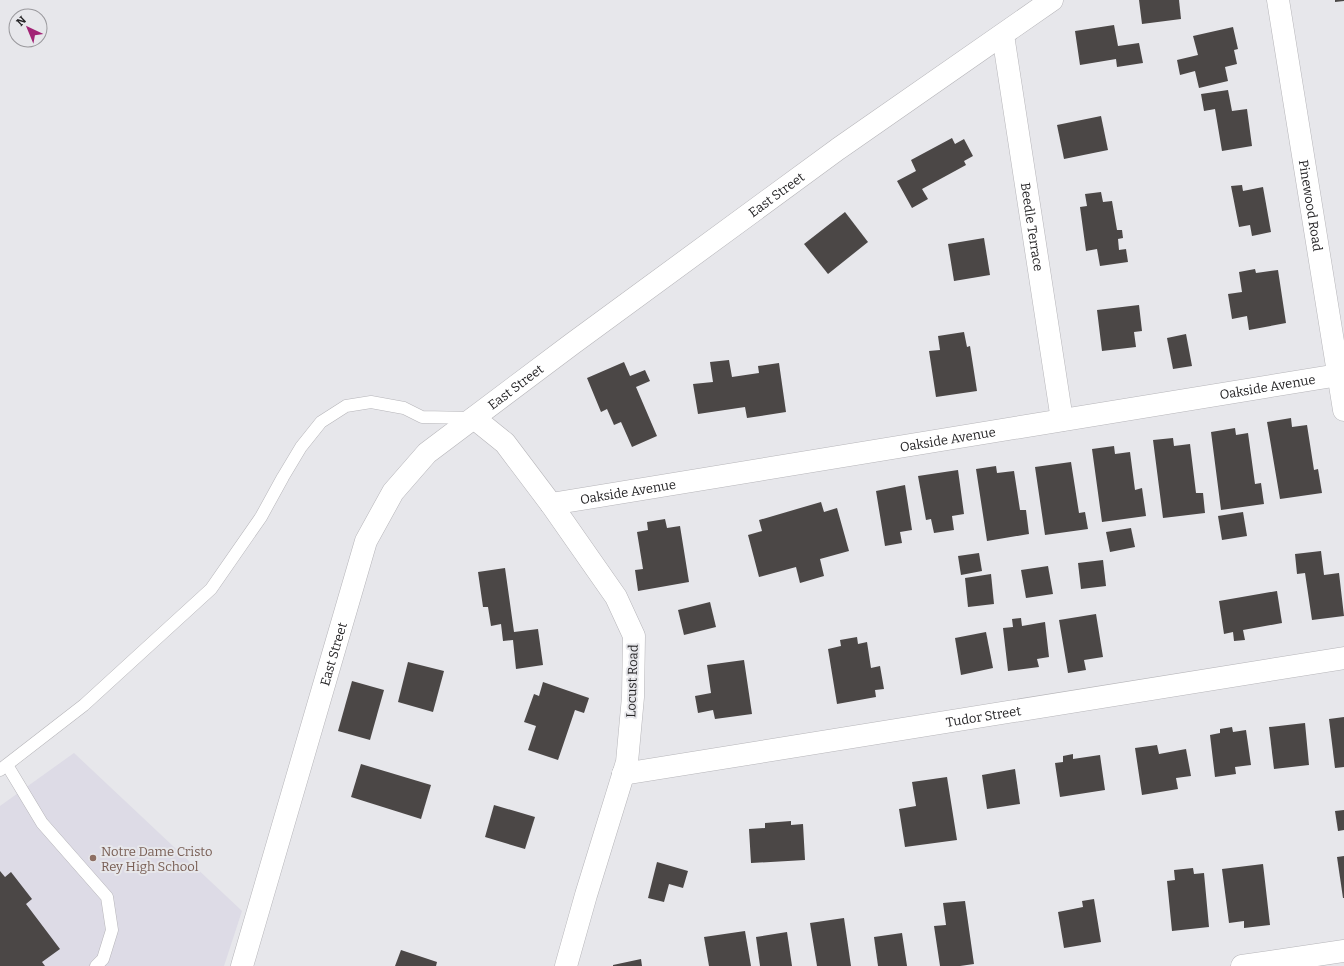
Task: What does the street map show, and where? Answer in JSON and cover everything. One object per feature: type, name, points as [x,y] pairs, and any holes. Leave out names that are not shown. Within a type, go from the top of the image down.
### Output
[{"type":"street","name":"East Street","points":[[242,966],[366,542],[393,492],[427,453],[572,344],[832,154],[1052,0]]},
{"type":"street","name":"Pinewood Road","points":[[1278,0],[1341,375],[1344,410]]},
{"type":"street","name":"Beedle Terrace","points":[[1003,35],[1062,420]]},
{"type":"street","name":"Oakside Avenue","points":[[551,504],[1341,375]]},
{"type":"street","name":"Locust Road","points":[[474,418],[505,443],[551,504],[616,597],[634,636],[633,697],[627,762],[566,966]]},
{"type":"street","name":"Tudor Street","points":[[624,774],[1344,658]]},
{"type":"street","points":[[1242,966],[1344,951]]},
{"type":"lane","points":[[96,966],[103,959],[112,930],[107,897],[42,823],[4,767],[84,705],[211,589],[261,517],[301,447],[321,422],[346,406],[371,402],[404,408],[422,417],[474,418]]},
{"type":"shaded area","name":"Notre Dame Cristo Rey High School","points":[[74,753],[242,911],[224,966],[0,966],[0,806]]},
{"type":"building","points":[[1139,0],[1179,0],[1181,19],[1142,24]]},
{"type":"building","points":[[1335,0],[1344,0],[1344,1],[1335,2]]},
{"type":"building","points":[[1114,25],[1118,46],[1139,43],[1143,63],[1117,67],[1116,59],[1080,65],[1075,31]]},
{"type":"building","points":[[1233,27],[1238,49],[1234,50],[1237,64],[1225,67],[1228,81],[1199,88],[1195,71],[1180,75],[1177,60],[1198,55],[1193,36]]},
{"type":"building","points":[[1228,90],[1232,111],[1247,109],[1252,146],[1222,151],[1215,109],[1204,111],[1201,94]]},
{"type":"building","points":[[1101,116],[1108,150],[1064,159],[1057,125]]},
{"type":"building","points":[[952,138],[955,144],[964,139],[973,156],[964,161],[966,165],[922,189],[928,199],[912,208],[897,181],[916,171],[911,160]]},
{"type":"building","points":[[1242,185],[1243,191],[1263,187],[1271,232],[1252,236],[1250,225],[1239,227],[1231,186]]},
{"type":"building","points":[[1101,192],[1103,202],[1112,201],[1117,230],[1122,230],[1123,238],[1118,239],[1119,250],[1126,249],[1128,262],[1100,266],[1097,249],[1086,251],[1080,207],[1087,206],[1085,194]]},
{"type":"building","points":[[845,212],[868,242],[828,274],[804,244]]},
{"type":"building","points":[[984,238],[990,275],[954,281],[948,244]]},
{"type":"building","points":[[1255,269],[1256,273],[1278,270],[1286,323],[1249,330],[1247,316],[1232,319],[1228,294],[1242,292],[1239,272]]},
{"type":"building","points":[[1139,305],[1142,331],[1134,332],[1136,347],[1102,351],[1097,310]]},
{"type":"building","points":[[964,332],[967,347],[970,346],[977,391],[936,397],[929,351],[940,350],[938,336]]},
{"type":"building","points":[[1186,334],[1192,366],[1173,369],[1167,338]]},
{"type":"building","points":[[729,360],[732,377],[759,373],[758,366],[779,363],[786,412],[747,418],[745,407],[698,414],[693,384],[713,382],[710,362]]},
{"type":"building","points":[[624,362],[630,376],[645,370],[650,381],[636,387],[657,436],[632,447],[621,422],[614,425],[607,409],[601,412],[587,378]]},
{"type":"building","points":[[1291,418],[1292,427],[1307,425],[1314,470],[1318,469],[1322,493],[1280,499],[1267,422]]},
{"type":"building","points":[[1235,428],[1236,435],[1248,433],[1255,484],[1261,483],[1264,504],[1221,510],[1211,432]]},
{"type":"building","points":[[1173,438],[1174,446],[1190,444],[1196,493],[1203,493],[1205,513],[1163,518],[1153,440]]},
{"type":"building","points":[[1114,446],[1115,454],[1130,452],[1135,490],[1142,488],[1146,516],[1102,522],[1092,449]]},
{"type":"building","points":[[1071,462],[1079,513],[1085,512],[1088,529],[1045,535],[1035,467]]},
{"type":"building","points":[[996,466],[997,473],[1014,471],[1020,510],[1026,510],[1029,534],[987,541],[976,469]]},
{"type":"building","points":[[958,470],[964,514],[952,516],[954,530],[934,533],[931,519],[926,520],[918,476]]},
{"type":"building","points":[[905,485],[912,530],[900,532],[902,543],[885,546],[876,491]]},
{"type":"building","points":[[821,502],[824,512],[837,508],[849,551],[820,559],[824,576],[800,583],[796,567],[759,577],[748,535],[762,531],[759,520]]},
{"type":"building","points":[[1243,512],[1247,536],[1222,540],[1218,516]]},
{"type":"building","points":[[665,519],[667,528],[680,526],[689,582],[638,591],[635,570],[643,569],[637,532],[648,530],[647,522]]},
{"type":"building","points":[[1131,528],[1135,547],[1110,552],[1106,532]]},
{"type":"building","points":[[1321,551],[1324,575],[1339,573],[1344,616],[1312,620],[1305,573],[1297,574],[1295,554]]},
{"type":"building","points":[[979,553],[982,571],[961,575],[958,556]]},
{"type":"building","points":[[1103,560],[1106,586],[1081,589],[1078,563]]},
{"type":"building","points":[[1048,566],[1053,594],[1026,598],[1021,570]]},
{"type":"building","points":[[505,568],[514,632],[538,629],[543,665],[516,669],[513,640],[503,641],[501,624],[491,626],[488,607],[483,607],[478,572]]},
{"type":"building","points":[[991,574],[994,604],[968,607],[965,578]]},
{"type":"building","points":[[1277,591],[1282,623],[1243,630],[1245,640],[1234,641],[1233,632],[1224,634],[1219,601]]},
{"type":"building","points":[[710,602],[716,627],[684,635],[678,610]]},
{"type":"building","points":[[1096,614],[1103,657],[1084,660],[1086,670],[1068,673],[1059,620]]},
{"type":"building","points":[[1021,618],[1022,626],[1045,622],[1049,657],[1037,659],[1039,667],[1008,671],[1003,628],[1013,627],[1012,619]]},
{"type":"building","points":[[986,632],[993,668],[961,675],[955,638]]},
{"type":"building","points":[[857,637],[858,644],[867,642],[871,668],[880,666],[884,689],[875,690],[876,697],[837,704],[828,649],[841,646],[840,640]]},
{"type":"building","points":[[744,660],[752,714],[715,719],[713,710],[698,713],[695,696],[711,693],[707,665]]},
{"type":"building","points":[[408,662],[444,671],[433,712],[398,702]]},
{"type":"building","points":[[352,681],[384,690],[370,740],[338,731]]},
{"type":"building","points":[[543,682],[589,698],[584,713],[575,710],[558,760],[528,750],[536,726],[524,722],[534,694],[539,696]]},
{"type":"building","points":[[1344,717],[1344,767],[1335,768],[1329,719]]},
{"type":"building","points":[[1305,723],[1309,765],[1274,769],[1269,727]]},
{"type":"building","points":[[1232,727],[1233,732],[1246,730],[1251,765],[1235,767],[1236,774],[1215,777],[1210,735],[1220,733],[1220,729]]},
{"type":"building","points":[[1157,745],[1159,754],[1186,749],[1191,776],[1176,778],[1178,789],[1142,795],[1135,748]]},
{"type":"building","points":[[1073,754],[1073,759],[1100,755],[1105,790],[1060,797],[1055,763],[1063,762],[1063,756]]},
{"type":"building","points":[[361,764],[431,785],[421,819],[351,797]]},
{"type":"building","points":[[1015,769],[1020,804],[987,809],[982,775]]},
{"type":"building","points":[[947,777],[957,840],[905,847],[899,809],[916,806],[912,782]]},
{"type":"building","points":[[494,805],[535,817],[525,849],[485,837]]},
{"type":"building","points":[[1344,810],[1344,830],[1338,831],[1335,811]]},
{"type":"building","points":[[791,821],[791,825],[803,824],[805,860],[751,863],[749,829],[765,828],[765,823]]},
{"type":"building","points":[[1344,856],[1344,898],[1343,898],[1337,857]]},
{"type":"building","points":[[657,862],[688,871],[683,888],[669,884],[664,902],[648,898]]},
{"type":"building","points":[[1263,864],[1270,925],[1244,928],[1244,921],[1229,923],[1222,869]]},
{"type":"building","points":[[1193,868],[1194,874],[1204,873],[1209,927],[1172,931],[1167,881],[1175,880],[1174,870]]},
{"type":"building","points":[[0,871],[5,877],[11,872],[32,899],[26,904],[60,949],[42,962],[45,966],[0,966]]},
{"type":"building","points":[[1094,899],[1101,942],[1064,948],[1058,912],[1083,907],[1082,901]]},
{"type":"building","points":[[965,901],[974,964],[940,966],[934,926],[946,925],[943,903]]},
{"type":"building","points":[[844,918],[851,966],[817,966],[810,923]]},
{"type":"building","points":[[745,931],[751,966],[709,966],[704,937]]},
{"type":"building","points":[[787,932],[792,966],[760,966],[756,937]]},
{"type":"building","points":[[902,933],[907,966],[878,966],[874,937]]},
{"type":"building","points":[[401,950],[437,962],[436,966],[395,966]]},
{"type":"building","points":[[641,959],[642,966],[613,966],[613,965]]},
{"type":"place","name":"Notre Dame Cristo Rey High School","points":[[93,858]]}]
